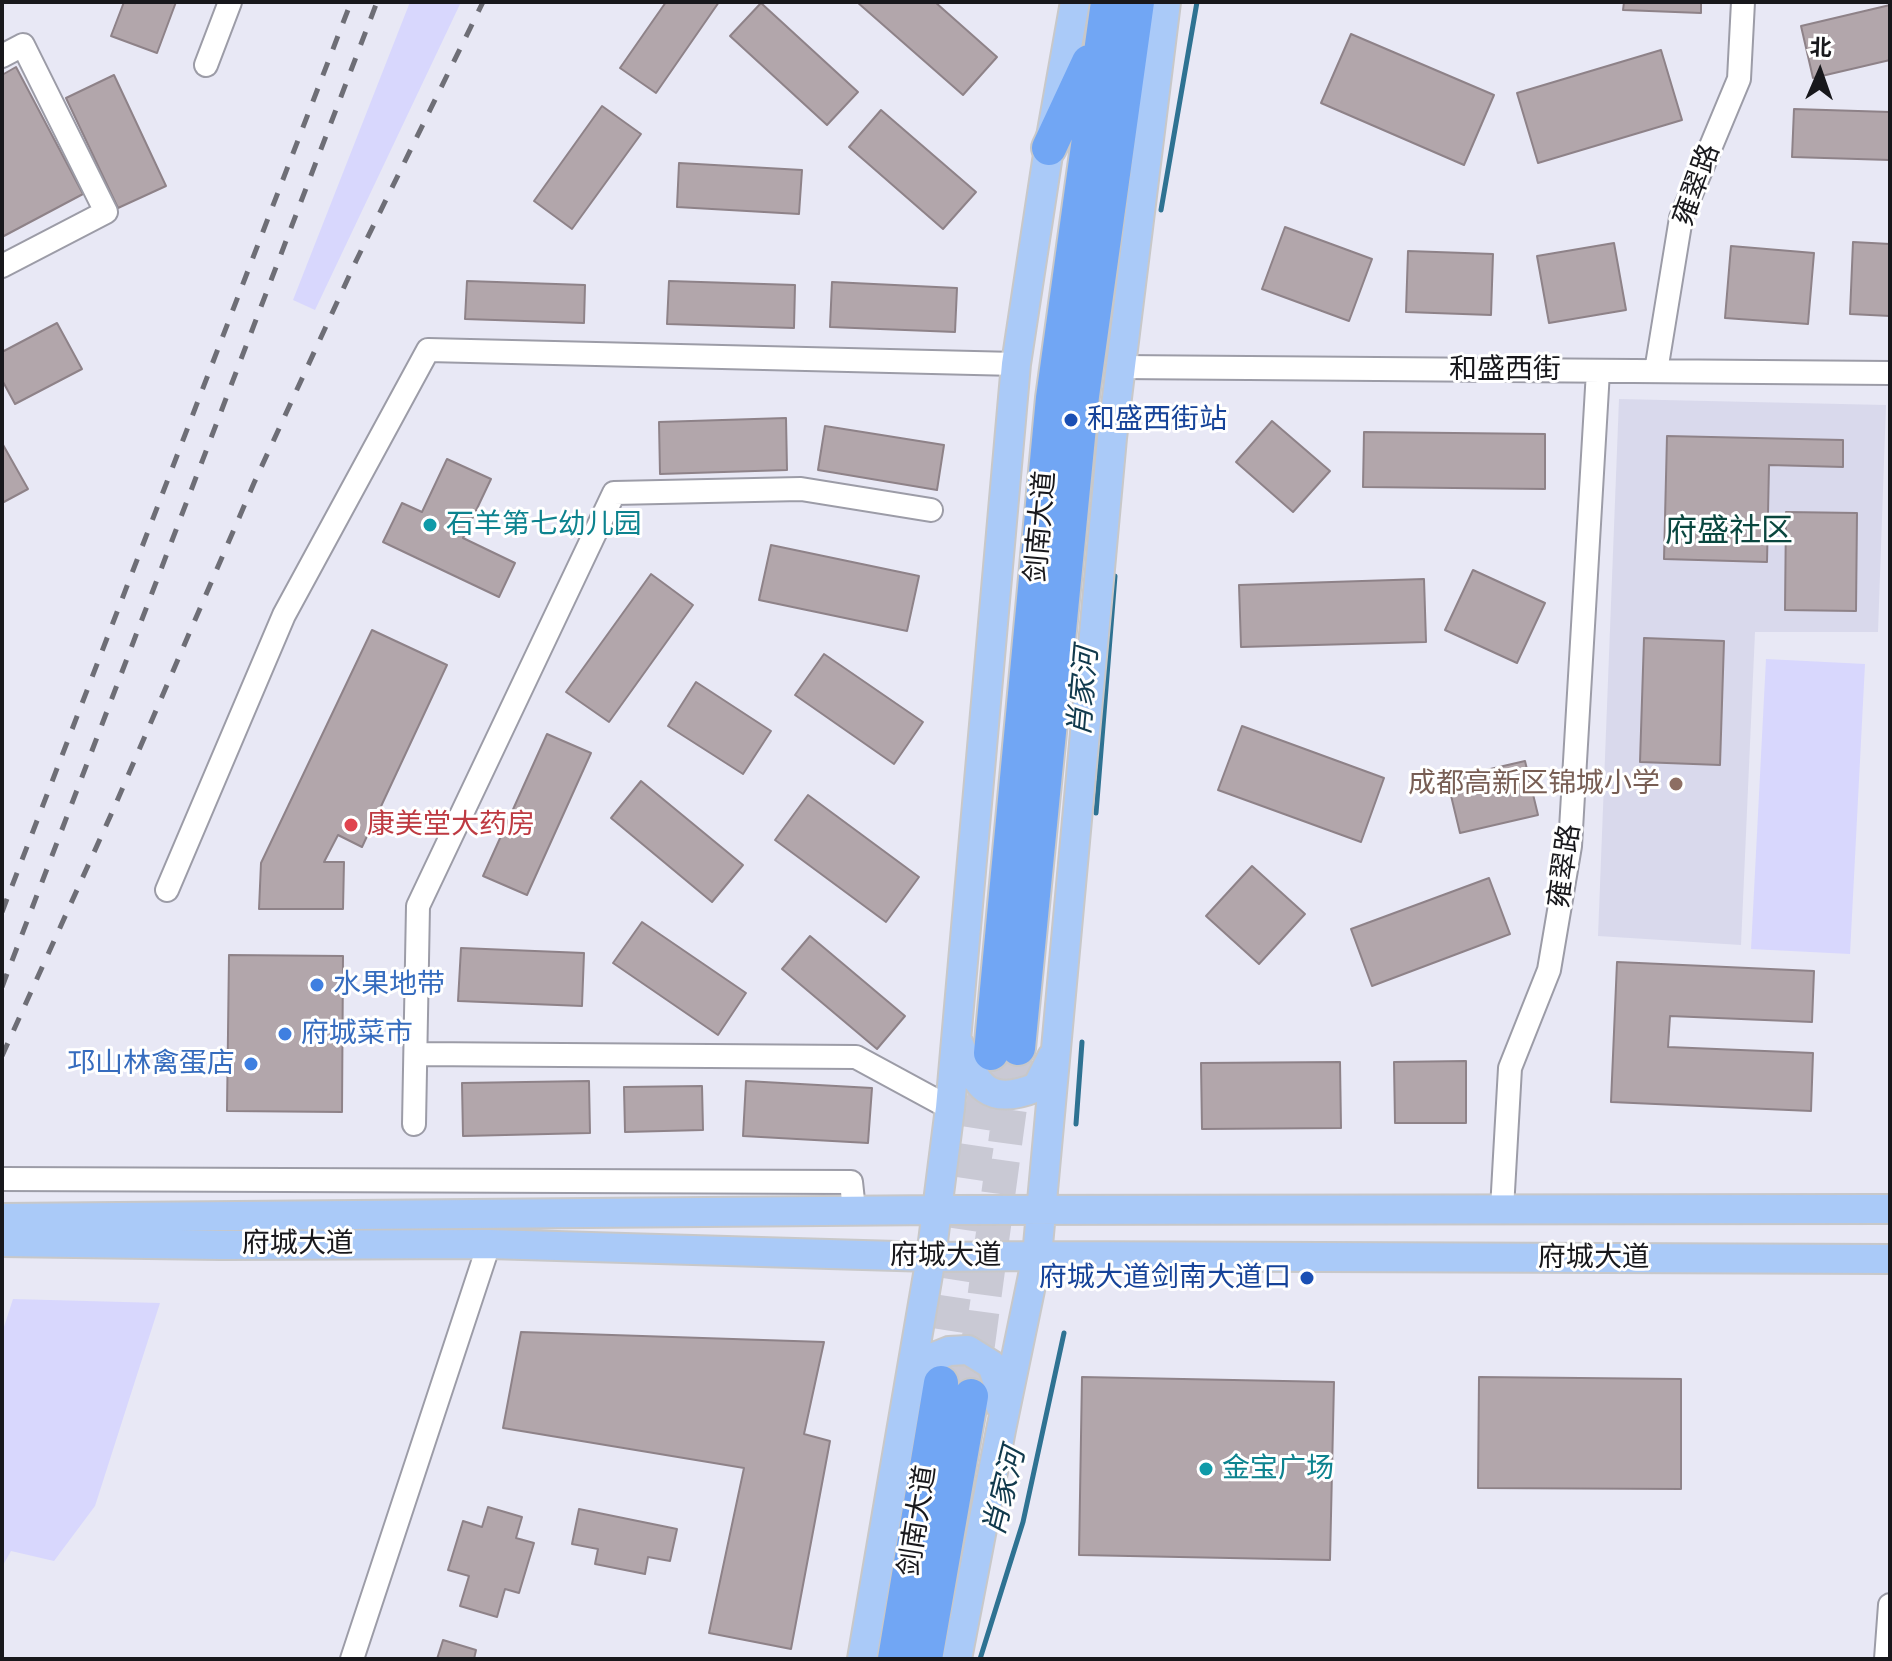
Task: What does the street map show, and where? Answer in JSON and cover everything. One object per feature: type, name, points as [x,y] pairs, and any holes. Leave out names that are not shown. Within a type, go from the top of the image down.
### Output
[{"type":"highway","name":"剑南大道","points":[[1106,16],[1053,398],[1004,1051],[1082,396],[1137,2]]},
{"type":"highway","points":[[1126,67],[1149,2]]},
{"type":"highway","points":[[1049,148],[1106,16]]},
{"type":"highway","name":"剑南大道","points":[[895,1659],[956,1390],[925,1659]]},
{"type":"main road","points":[[862,1659],[939,1210],[1016,364],[1075,2]]},
{"type":"main road","points":[[957,1659],[1037,1256],[1112,438],[1166,2]]},
{"type":"main road","points":[[956,1039],[974,1078],[987,1091],[1002,1095],[1019,1095],[1037,1087],[1058,1042]]},
{"type":"main road","name":"府城大道","points":[[2,1218],[854,1210],[1890,1209]]},
{"type":"main road","name":"府城大道","points":[[2,1242],[489,1244],[931,1257],[1890,1259]]},
{"type":"main road","points":[[904,1413],[934,1357],[949,1351],[968,1350],[992,1365],[1000,1389],[1001,1430]]},
{"type":"street","points":[[206,65],[230,2]]},
{"type":"street","name":"雍翠路","points":[[1656,371],[1681,218],[1739,79],[1743,2]]},
{"type":"street","points":[[2,56],[23,45],[106,212],[2,266]]},
{"type":"street","points":[[167,890],[284,615],[428,350],[1016,364]]},
{"type":"street","name":"和盛西街","points":[[1120,367],[1890,373]]},
{"type":"street","name":"雍翠路","points":[[1502,1209],[1510,1068],[1549,970],[1570,846],[1598,371]]},
{"type":"street","points":[[414,1124],[418,906],[614,493],[801,489],[931,510]]},
{"type":"street","points":[[416,1054],[856,1057],[950,1108]]},
{"type":"street","points":[[2,1179],[851,1182],[854,1210]]},
{"type":"street","points":[[352,1659],[489,1244]]},
{"type":"street","points":[[1886,1659],[1890,1605]]},
{"type":"shaded area","points":[[410,2],[461,2],[315,310],[293,300]]},
{"type":"shaded area","name":"成都高新区锦城小学","points":[[1619,399],[1886,405],[1878,632],[1755,632],[1741,945],[1598,936]]},
{"type":"shaded area","points":[[1766,659],[1865,664],[1850,954],[1751,949]]},
{"type":"shaded area","points":[[13,1299],[160,1303],[95,1506],[54,1561],[11,1551],[2,1567],[2,1333]]},
{"type":"building","points":[[124,2],[176,2],[157,53],[111,36]]},
{"type":"building","points":[[666,2],[719,2],[656,93],[620,68]]},
{"type":"building","points":[[857,2],[935,2],[997,57],[963,95]]},
{"type":"building","points":[[1624,2],[1701,2],[1701,13],[1623,10]]},
{"type":"building","points":[[761,3],[858,92],[827,125],[730,36]]},
{"type":"building","points":[[1890,5],[1890,60],[1813,78],[1801,26]]},
{"type":"building","points":[[1351,34],[1494,95],[1464,165],[1321,103]]},
{"type":"building","points":[[1661,50],[1682,120],[1538,163],[1517,93]]},
{"type":"building","points":[[16,67],[83,194],[2,237],[2,75]]},
{"type":"building","points":[[114,75],[166,186],[118,208],[66,98]]},
{"type":"building","points":[[602,106],[641,134],[572,229],[534,201]]},
{"type":"building","points":[[1794,109],[1890,112],[1890,160],[1792,157]]},
{"type":"building","points":[[881,110],[976,192],[943,229],[849,147]]},
{"type":"building","points":[[679,163],[802,170],[799,214],[677,207]]},
{"type":"building","points":[[1285,227],[1372,259],[1349,321],[1262,289]]},
{"type":"building","points":[[1853,242],[1890,244],[1890,316],[1850,314]]},
{"type":"building","points":[[1614,243],[1626,310],[1549,323],[1537,256]]},
{"type":"building","points":[[1731,246],[1814,253],[1808,324],[1725,318]]},
{"type":"building","points":[[1408,251],[1493,254],[1491,315],[1406,312]]},
{"type":"building","points":[[467,281],[585,285],[584,323],[465,319]]},
{"type":"building","points":[[669,281],[795,285],[794,328],[667,324]]},
{"type":"building","points":[[832,282],[957,288],[955,332],[830,327]]},
{"type":"building","points":[[57,323],[82,369],[15,404],[2,380],[2,352]]},
{"type":"building","points":[[786,418],[787,470],[660,474],[659,422]]},
{"type":"building","points":[[1272,421],[1330,471],[1293,512],[1236,462]]},
{"type":"building","points":[[825,426],[944,445],[937,490],[818,470]]},
{"type":"building","points":[[1364,432],[1545,434],[1545,489],[1363,487]]},
{"type":"building","points":[[1667,436],[1843,440],[1843,467],[1769,465],[1767,562],[1664,559]]},
{"type":"building","points":[[2,443],[28,489],[2,503]]},
{"type":"building","name":"石羊第七幼儿园","points":[[447,459],[491,479],[463,538],[515,563],[499,597],[383,542],[402,503],[422,512]]},
{"type":"building","points":[[1786,512],[1857,513],[1856,611],[1785,610]]},
{"type":"building","points":[[771,545],[919,576],[907,631],[759,600]]},
{"type":"building","points":[[1473,570],[1545,603],[1517,663],[1445,630]]},
{"type":"building","points":[[651,574],[693,605],[609,722],[566,692]]},
{"type":"building","points":[[1424,579],[1426,642],[1241,647],[1239,585]]},
{"type":"building","points":[[372,630],[447,665],[362,847],[338,835],[324,862],[344,862],[343,909],[259,909],[261,863]]},
{"type":"building","points":[[1644,638],[1724,641],[1720,765],[1640,762]]},
{"type":"building","points":[[824,654],[923,722],[894,764],[795,695]]},
{"type":"building","points":[[696,682],[771,731],[743,774],[668,726]]},
{"type":"building","points":[[1242,726],[1384,778],[1361,842],[1218,790]]},
{"type":"building","points":[[547,734],[591,753],[527,895],[483,876]]},
{"type":"building","points":[[1525,761],[1538,815],[1460,833],[1447,779]]},
{"type":"building","points":[[641,781],[743,865],[712,902],[611,818]]},
{"type":"building","points":[[808,795],[919,877],[886,922],[775,840]]},
{"type":"building","points":[[1252,866],[1305,914],[1259,964],[1206,916]]},
{"type":"building","points":[[1489,878],[1510,934],[1372,986],[1351,929]]},
{"type":"building","points":[[642,922],[746,993],[718,1035],[613,963]]},
{"type":"building","points":[[810,936],[905,1016],[877,1049],[782,969]]},
{"type":"building","points":[[461,948],[584,953],[582,1006],[458,1001]]},
{"type":"building","name":"府城菜市","points":[[229,955],[343,956],[342,1112],[227,1111]]},
{"type":"building","points":[[1617,962],[1814,971],[1812,1022],[1670,1016],[1668,1047],[1813,1053],[1811,1111],[1611,1102]]},
{"type":"building","points":[[1466,1061],[1466,1123],[1395,1123],[1394,1062]]},
{"type":"building","points":[[1340,1062],[1341,1128],[1202,1129],[1201,1063]]},
{"type":"building","points":[[589,1081],[590,1133],[463,1136],[462,1083]]},
{"type":"building","points":[[746,1081],[872,1088],[868,1143],[743,1136]]},
{"type":"building","points":[[702,1086],[703,1130],[625,1132],[624,1087]]},
{"type":"building","points":[[521,1332],[824,1342],[804,1434],[830,1441],[791,1649],[709,1633],[744,1468],[503,1428]]},
{"type":"building","name":"金宝广场","points":[[1082,1377],[1334,1382],[1330,1560],[1079,1555]]},
{"type":"building","points":[[1479,1377],[1681,1379],[1681,1489],[1478,1488]]},
{"type":"building","points":[[488,1507],[522,1517],[516,1538],[534,1543],[519,1593],[505,1589],[497,1617],[460,1606],[469,1576],[448,1570],[463,1521],[482,1527]]},
{"type":"building","points":[[579,1509],[677,1529],[670,1561],[648,1557],[645,1574],[595,1564],[598,1549],[572,1544]]},
{"type":"building","points":[[443,1640],[476,1650],[474,1659],[437,1659]]},
{"type":"waterway","name":"肖家河","points":[[1161,210],[1197,2]]},
{"type":"waterway","name":"肖家河","points":[[1096,813],[1115,576]]},
{"type":"waterway","name":"肖家河","points":[[1076,1124],[1082,1042]]},
{"type":"waterway","name":"肖家河","points":[[980,1659],[1023,1522],[1064,1333]]},
{"type":"tunnel","points":[[971,1396],[1018,1048]]},
{"type":"tunnel","points":[[941,1381],[990,1058]]},
{"type":"railway","points":[[2,912],[351,2]]},
{"type":"railway","points":[[2,987],[377,2]]},
{"type":"railway","points":[[2,1056],[114,808],[254,483],[356,261],[483,2]]},
{"type":"place","name":"和盛西街站","points":[[1071,420]]},
{"type":"place","name":"石羊第七幼儿园","points":[[430,525]]},
{"type":"place","name":"成都高新区锦城小学","points":[[1676,784]]},
{"type":"place","name":"康美堂大药房","points":[[351,825]]},
{"type":"place","name":"水果地带","points":[[317,985]]},
{"type":"place","name":"府城菜市","points":[[285,1034]]},
{"type":"place","name":"邛山林禽蛋店","points":[[251,1064]]},
{"type":"place","name":"府城大道剑南大道口","points":[[1307,1278]]},
{"type":"place","name":"金宝广场","points":[[1206,1469]]},
{"type":"district","name":"府盛社区","points":[[1729,532]]}]
